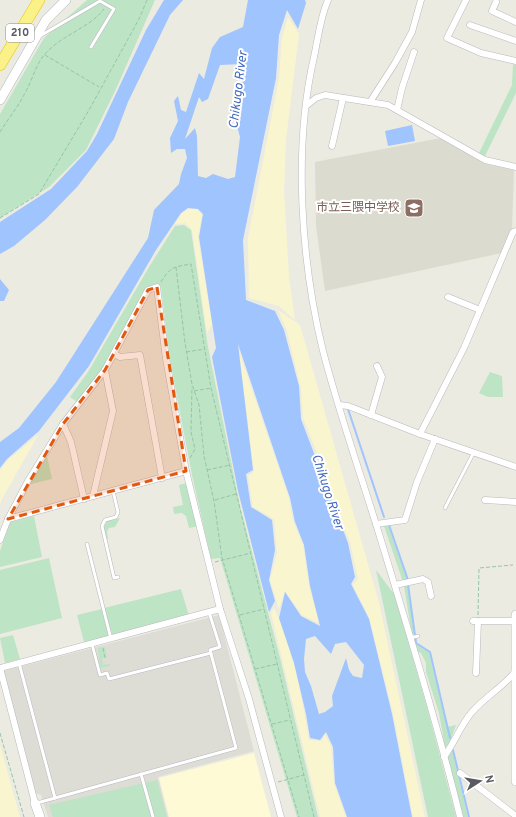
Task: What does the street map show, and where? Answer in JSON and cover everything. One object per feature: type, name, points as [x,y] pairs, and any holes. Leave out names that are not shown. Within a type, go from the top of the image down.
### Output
[{"type":"highway","name":"210","points":[[0,65],[39,0]]},
{"type":"street","points":[[0,100],[46,20],[66,0]]},
{"type":"street","points":[[328,0],[309,80],[306,106],[303,182],[304,235],[308,267],[323,350],[411,638],[460,817]]},
{"type":"street","points":[[370,102],[395,63],[412,32],[421,0]]},
{"type":"street","points":[[466,0],[447,38],[481,53],[516,61]]},
{"type":"street","points":[[496,2],[492,11],[516,22]]},
{"type":"street","points":[[470,25],[516,40]]},
{"type":"street","points":[[397,110],[402,88],[414,52]]},
{"type":"street","points":[[306,106],[316,98],[325,95],[388,105],[485,160],[516,167]]},
{"type":"street","points":[[332,146],[343,98]]},
{"type":"street","points":[[420,434],[464,348],[513,232],[516,231]]},
{"type":"street","points":[[0,540],[8,519],[28,481],[63,424],[105,370],[148,290],[157,287],[166,359],[186,469],[220,609],[249,699],[282,817]]},
{"type":"street","points":[[448,297],[480,310]]},
{"type":"street","points":[[114,354],[120,357],[140,354],[162,478]]},
{"type":"street","points":[[371,415],[382,377],[377,366]]},
{"type":"street","points":[[93,496],[113,411],[105,370]]},
{"type":"street","points":[[339,406],[348,406],[420,434],[516,467]]},
{"type":"street","points":[[63,424],[71,442],[84,499]]},
{"type":"street","points":[[376,524],[405,520],[417,482],[435,439]]},
{"type":"street","points":[[8,519],[162,478],[186,469]]},
{"type":"street","points":[[485,500],[516,502]]},
{"type":"street","points":[[395,585],[423,578],[428,582],[431,596]]},
{"type":"street","points":[[40,817],[0,668],[102,642],[220,609]]},
{"type":"street","points":[[516,615],[516,781]]},
{"type":"street","points":[[476,672],[476,621],[516,621]]},
{"type":"street","points":[[444,757],[454,743],[458,730],[473,711],[497,691],[516,671]]},
{"type":"street","points":[[460,773],[516,816]]},
{"type":"lane","points":[[35,39],[100,1],[114,9],[91,47]]},
{"type":"lane","points":[[445,508],[474,452]]},
{"type":"lane","points":[[113,491],[118,512],[116,517],[105,520],[102,526],[114,578],[118,577]]},
{"type":"lane","points":[[87,544],[111,639]]},
{"type":"lane","points":[[92,644],[100,675],[107,673],[109,679],[211,652],[210,650],[220,647],[209,612]]},
{"type":"lane","points":[[411,638],[418,636]]},
{"type":"lane","points":[[35,803],[236,748],[211,652]]},
{"type":"lane","points":[[19,663],[55,798]]},
{"type":"lane","points":[[141,774],[152,817]]},
{"type":"path","points":[[0,218],[39,194],[89,110],[130,35],[147,0]]},
{"type":"path","points":[[0,132],[25,94],[39,61],[70,33],[88,25],[107,5]]},
{"type":"path","points":[[45,54],[100,88]]},
{"type":"path","points":[[157,287],[168,270],[176,266],[191,264],[211,388],[314,817]]},
{"type":"path","points":[[176,266],[186,352],[192,384],[199,406],[207,470],[214,501],[223,560],[299,817]]},
{"type":"path","points":[[186,352],[205,348]]},
{"type":"path","points":[[186,469],[195,449],[191,432],[192,384]]},
{"type":"path","points":[[194,391],[211,388]]},
{"type":"path","points":[[207,470],[230,465]]},
{"type":"path","points":[[214,501],[237,494]]},
{"type":"path","points":[[209,564],[251,553]]},
{"type":"path","points":[[476,621],[479,568],[513,565]]},
{"type":"path","points":[[239,615],[264,608]]},
{"type":"path","points":[[102,642],[105,658]]},
{"type":"path","points":[[256,669],[278,664]]},
{"type":"path","points":[[272,724],[291,719]]},
{"type":"path","points":[[0,734],[24,817]]},
{"type":"path","points":[[272,783],[304,775]]},
{"type":"highlighted area","points":[[157,287],[186,471],[8,519],[63,424],[105,370],[148,290]]},
{"type":"shaded area","name":"市立三隈中学校","points":[[441,138],[485,164],[514,170],[512,228],[502,253],[325,291],[316,226],[315,162]]},
{"type":"shaded area","points":[[219,615],[254,751],[158,777],[168,817],[48,817],[41,795],[33,792],[4,671]]},
{"type":"shaded area","points":[[254,753],[271,817],[169,817],[159,778]]},
{"type":"green space","points":[[87,0],[155,0],[116,89],[86,150],[49,187],[0,218],[0,114],[44,38]]},
{"type":"green space","points":[[513,64],[516,65],[516,93],[485,156],[479,153],[512,85]]},
{"type":"green space","points":[[184,225],[191,230],[208,347],[240,506],[280,658],[318,817],[297,817],[220,558],[211,559],[192,475],[170,360],[161,286],[148,287],[102,370],[77,402],[70,397],[88,372],[149,267],[175,226]]},
{"type":"green space","points":[[490,372],[502,376],[503,397],[488,397],[479,393]]},
{"type":"green space","points":[[47,456],[52,479],[27,485]]},
{"type":"green space","points":[[187,483],[199,526],[189,528],[186,516],[182,513],[174,514],[173,507],[183,505],[179,485]]},
{"type":"green space","points":[[34,516],[42,557],[0,567],[0,551],[10,522]]},
{"type":"green space","points":[[120,518],[115,527],[109,528],[107,531],[108,539],[106,539],[104,527],[107,521]]},
{"type":"green space","points":[[388,525],[407,578],[407,580],[403,582],[384,526]]},
{"type":"green space","points":[[49,558],[62,618],[0,634],[0,570]]},
{"type":"green space","points":[[376,570],[394,594],[427,707],[456,817],[428,817]]},
{"type":"green space","points":[[408,585],[414,634],[412,635],[404,586]]},
{"type":"green space","points":[[181,589],[189,616],[113,637],[104,608]]},
{"type":"green space","points":[[102,609],[109,636],[84,642],[77,615]]},
{"type":"green space","points":[[13,635],[20,659],[5,663],[0,638]]},
{"type":"green space","points":[[414,639],[416,644],[429,652],[447,727],[456,725],[449,745],[445,747],[439,713],[426,672],[426,663],[421,653],[416,651],[412,640]]},
{"type":"green space","points":[[105,647],[107,657],[102,658],[103,665],[110,664],[110,666],[100,668],[98,648]]},
{"type":"green space","points":[[452,749],[468,817],[462,817],[447,758]]},
{"type":"green space","points":[[157,780],[167,817],[53,817],[49,805]]},
{"type":"sand","points":[[288,17],[299,34],[286,139],[284,191],[289,278],[295,320],[279,306],[249,298],[248,238],[279,79],[282,38]]},
{"type":"sand","points":[[188,209],[197,209],[202,215],[198,237],[212,324],[207,333],[192,230],[185,223],[175,224],[181,214]]},
{"type":"sand","points":[[278,310],[300,325],[379,603],[425,817],[413,817],[393,713],[369,617],[353,585],[358,579],[350,542],[333,502],[316,450],[303,418],[301,389],[287,331]]},
{"type":"sand","points":[[239,352],[289,498],[293,521],[303,545],[309,586],[319,623],[302,615],[285,591],[279,609],[270,580],[277,553],[274,519],[253,507],[248,476],[254,472]]},
{"type":"sand","points":[[38,435],[0,504],[0,470],[8,460]]},
{"type":"sand","points":[[274,608],[281,623],[292,656],[300,689],[309,740],[322,741],[325,734],[331,747],[334,784],[346,817],[320,817],[271,613]]},
{"type":"sand","points":[[0,745],[20,817],[0,817]]},
{"type":"water","points":[[164,0],[183,0],[170,15],[128,102],[114,139],[77,187],[45,220],[14,246],[0,254],[0,222],[51,189],[87,151],[97,134],[146,30]]},
{"type":"water","name":"Chikugo River","points":[[248,0],[305,0],[306,3],[298,29],[287,10],[279,35],[276,78],[243,240],[246,300],[275,311],[284,330],[299,386],[301,419],[348,543],[355,577],[351,584],[369,619],[392,714],[412,817],[347,817],[335,783],[333,747],[326,732],[320,740],[310,738],[294,663],[279,618],[285,592],[301,616],[320,626],[310,586],[304,545],[295,522],[290,498],[238,344],[253,470],[246,474],[251,507],[272,520],[275,550],[269,580],[275,601],[269,612],[238,491],[212,357],[216,348],[199,237],[203,214],[198,209],[188,208],[181,213],[156,250],[89,366],[39,431],[7,459],[0,468],[0,442],[19,428],[56,382],[148,238],[154,210],[179,184],[187,158],[185,149],[177,149],[171,153],[170,138],[178,121],[174,101],[178,96],[181,110],[186,112],[199,73],[204,79],[212,48],[220,37],[243,27]],"holes":[[[241,64],[243,78],[237,126],[240,137],[235,177],[228,179],[213,174],[206,178],[198,176],[197,136],[195,128],[185,139],[199,97],[202,102],[208,99],[220,65]],[[315,636],[331,654],[335,644],[346,642],[364,665],[362,678],[353,676],[349,670],[346,658],[332,696],[333,706],[325,712],[319,714],[311,686],[305,672],[304,659],[306,639]]]},
{"type":"water","points":[[412,125],[415,141],[388,146],[385,131]]},
{"type":"water","points":[[0,279],[9,290],[4,301],[0,301]]},
{"type":"waterway","points":[[348,409],[384,517]]},
{"type":"waterway","points":[[389,525],[407,577],[416,643],[430,652],[450,738]]},
{"type":"waterway","points":[[453,750],[469,817]]},
{"type":"place","name":"市立三隈中学校","points":[[414,208]]}]
